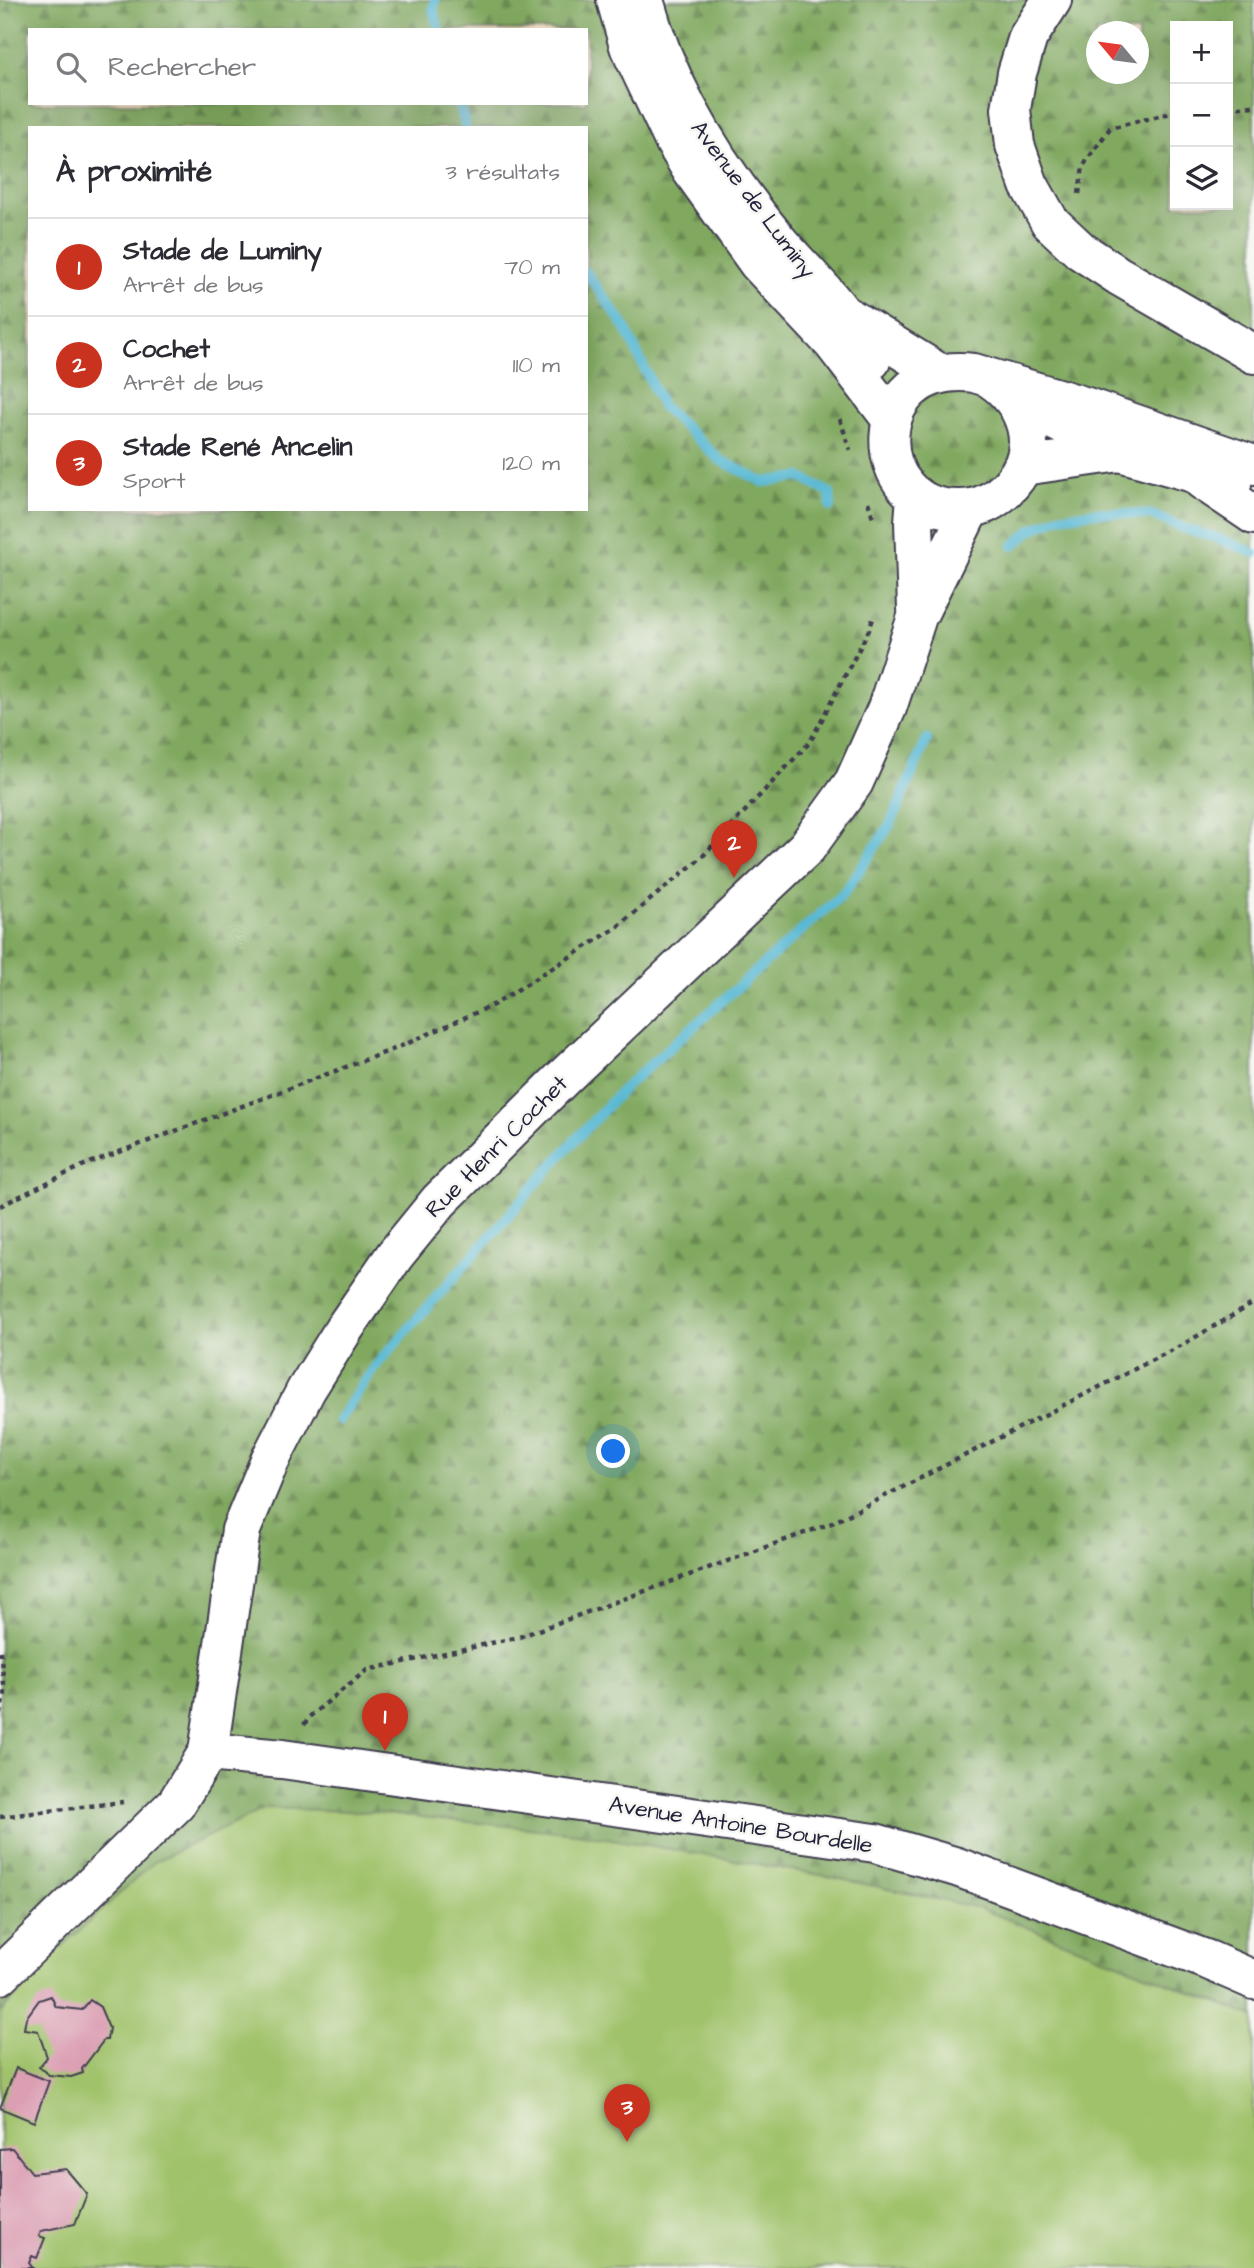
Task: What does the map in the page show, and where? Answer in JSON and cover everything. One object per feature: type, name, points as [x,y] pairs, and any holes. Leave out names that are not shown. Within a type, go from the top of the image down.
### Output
[{"type":"street","points":[[617,0],[629,46],[673,139],[692,171],[758,263],[895,412]]},
{"type":"street","name":"Avenue de Luminy","points":[[645,0],[655,40],[693,119],[713,153],[779,241],[843,314],[895,412]]},
{"type":"street","points":[[1052,0],[1028,37],[1017,73],[1011,109],[1015,145],[1029,185],[1050,222],[1071,242],[1119,276],[1254,354]]},
{"type":"street","name":"Avenue de Luminy","points":[[843,314],[939,373]]},
{"type":"street","points":[[1003,390],[1023,416],[1027,433],[1023,466],[1014,481],[1002,494],[987,504],[970,509],[950,510],[916,496],[904,484],[890,453],[889,437],[895,412],[916,385],[939,373],[957,370],[974,373],[1003,390],[1071,430],[1120,452],[1185,469],[1254,492]]},
{"type":"street","points":[[1003,390],[1084,406],[1254,465]]},
{"type":"street","points":[[1023,466],[1120,452]]},
{"type":"street","points":[[1185,469],[1254,515]]},
{"type":"street","name":"Rue Henri Cochet","points":[[916,496],[914,522],[917,617]]},
{"type":"street","name":"Rue Henri Cochet","points":[[208,1752],[241,1530],[270,1460],[306,1390],[395,1255],[439,1201],[563,1078],[807,847],[854,782],[887,708],[917,617],[970,509]]},
{"type":"street","points":[[0,1975],[176,1804],[208,1752]]},
{"type":"street","name":"Avenue Antoine Bourdelle","points":[[208,1752],[282,1759],[875,1843],[957,1867],[1208,1960],[1254,1980]]},
{"type":"path","points":[[1233,108],[1254,106]]},
{"type":"path","points":[[1071,242],[1083,166],[1110,128],[1170,113]]},
{"type":"path","points":[[0,1206],[82,1166],[410,1042],[493,1005],[616,928],[702,857],[810,742],[869,630],[877,607]]},
{"type":"path","points":[[282,1759],[309,1717],[367,1670],[519,1637],[832,1523],[1182,1345],[1254,1303]]},
{"type":"path","points":[[0,1651],[5,1693],[0,1713]]},
{"type":"path","points":[[0,1817],[116,1802],[176,1804]]},
{"type":"green space","points":[[0,0],[1254,0],[1254,2268],[0,2268]]},
{"type":"green space","points":[[266,1808],[373,1812],[577,1833],[826,1876],[979,1908],[1254,2017],[1254,2268],[0,2268],[0,2013],[59,1949],[154,1862]]},
{"type":"building","points":[[51,1996],[56,2007],[82,2010],[90,2000],[100,2007],[109,2028],[107,2040],[104,2040],[82,2069],[83,2073],[71,2077],[49,2075],[39,2067],[47,2057],[38,2031],[24,2029],[26,2018],[39,2000]]},
{"type":"building","points":[[16,2068],[49,2081],[34,2122],[0,2108]]},
{"type":"building","points":[[12,2148],[32,2173],[66,2169],[87,2194],[75,2224],[41,2231],[39,2236],[45,2238],[37,2258],[32,2256],[29,2263],[33,2268],[0,2268],[0,2149]]},
{"type":"waterway","points":[[435,0],[433,9],[438,28]]},
{"type":"waterway","points":[[460,105],[465,126]]},
{"type":"waterway","points":[[588,275],[625,327],[662,406],[720,460],[763,482],[800,477],[830,493],[831,507]]},
{"type":"waterway","points":[[1013,546],[1031,530],[1059,517],[1096,512],[1152,515],[1254,553]]},
{"type":"waterway","points":[[339,1420],[374,1368],[624,1088],[844,893],[890,825],[927,739]]},
{"type":"place","name":"Cochet","points":[[734,878]]},
{"type":"place","name":"Stade de Luminy","points":[[385,1751]]},
{"type":"place","name":"Stade René Ancelin","points":[[627,2142]]}]
